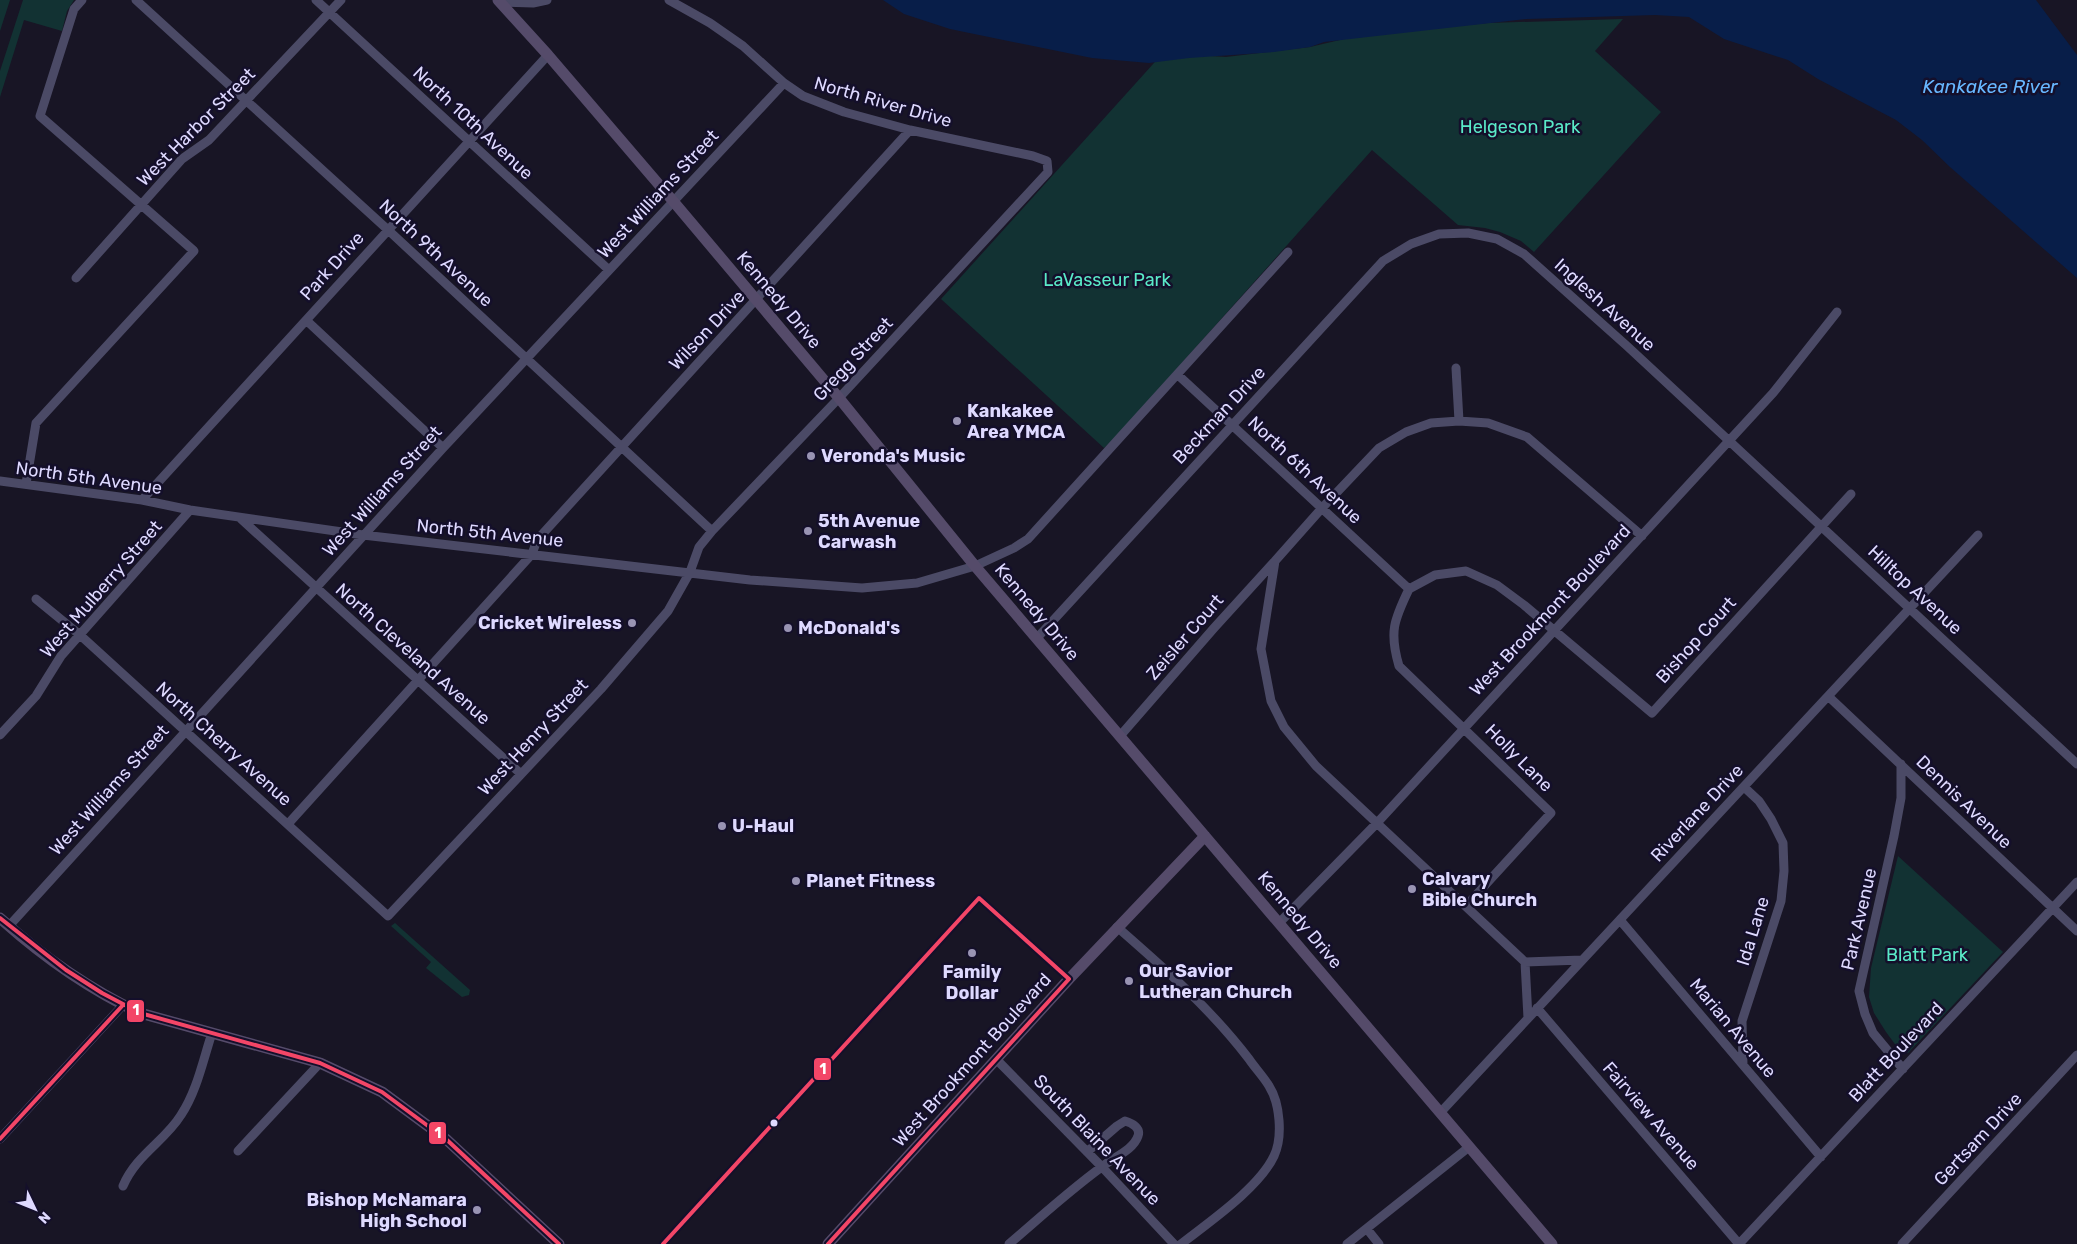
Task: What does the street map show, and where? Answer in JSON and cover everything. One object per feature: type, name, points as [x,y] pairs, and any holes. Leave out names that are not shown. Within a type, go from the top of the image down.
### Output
[{"type":"main road","name":"Kennedy Drive","points":[[499,1],[548,55],[840,398],[975,566],[1552,1244]]},
{"type":"main road","name":"West Brookmont Boulevard","points":[[828,1244],[1117,927],[1206,836]]},
{"type":"main road","points":[[4,922],[41,952],[123,1005],[140,1013],[320,1064],[382,1092],[448,1140],[559,1244]]},
{"type":"street","points":[[26,484],[36,423],[194,251],[40,116],[74,9],[82,0]]},
{"type":"street","name":"North 9th Avenue","points":[[136,0],[387,229],[712,532]]},
{"type":"street","name":"North 10th Avenue","points":[[316,0],[609,270]]},
{"type":"street","name":"West Harbor Street","points":[[76,278],[182,159],[209,140],[341,0]]},
{"type":"street","points":[[499,1],[533,3],[548,0]]},
{"type":"street","name":"North River Drive","points":[[669,0],[710,23],[743,46],[784,83],[803,96],[910,130],[1033,156],[1047,161],[1048,172]]},
{"type":"street","name":"Park Drive","points":[[142,500],[387,229],[548,55]]},
{"type":"street","name":"West Williams Street","points":[[4,922],[316,589],[442,448],[784,83]]},
{"type":"street","name":"Wilson Drive","points":[[288,824],[532,554],[538,540],[620,448],[910,130]]},
{"type":"street","name":"Gregg Street","points":[[690,572],[699,547],[712,532],[840,398],[1048,172]]},
{"type":"street","name":"Inglesh Avenue","points":[[1439,234],[1468,233],[1497,239],[1524,254],[1627,346],[1728,441]]},
{"type":"street","name":"Beckman Drive","points":[[1037,638],[1383,261],[1411,244],[1439,234]]},
{"type":"street","name":"North 5th Avenue","points":[[0,481],[142,500],[240,518],[363,535],[750,580],[862,588],[917,584],[975,566],[1014,548],[1028,539],[1288,252]]},
{"type":"street","name":"West Brookmont Boulevard","points":[[1279,923],[1377,823],[1773,393],[1837,312]]},
{"type":"street","points":[[306,320],[442,448]]},
{"type":"street","points":[[1456,368],[1459,421]]},
{"type":"street","name":"North 6th Avenue","points":[[1178,375],[1233,424],[1409,590]]},
{"type":"street","name":"Zeisler Court","points":[[1120,736],[1322,508],[1379,448],[1406,432],[1431,423],[1459,421],[1488,423],[1527,437],[1642,536]]},
{"type":"street","name":"Hilltop Avenue","points":[[1728,441],[1911,608],[2077,764]]},
{"type":"street","name":"Bishop Court","points":[[1553,632],[1652,713],[1850,494]]},
{"type":"street","name":"West Mulberry Street","points":[[0,735],[36,696],[61,656],[190,510]]},
{"type":"street","name":"North Cleveland Avenue","points":[[240,518],[521,774]]},
{"type":"street","name":"Riverlane Drive","points":[[1440,1112],[1978,535]]},
{"type":"street","points":[[1275,561],[1261,648],[1271,701],[1284,727],[1316,766],[1525,962],[1528,1018]]},
{"type":"street","points":[[1464,727],[1399,666],[1393,644],[1397,614],[1409,590],[1435,575],[1466,571],[1497,586],[1524,605],[1553,632]]},
{"type":"street","name":"West Henry Street","points":[[388,916],[601,689],[668,612],[690,572]]},
{"type":"street","name":"North Cherry Avenue","points":[[36,599],[80,635],[388,916]]},
{"type":"street","name":"Dennis Avenue","points":[[1828,696],[2077,931]]},
{"type":"street","name":"Holly Lane","points":[[1464,727],[1551,813],[1466,906]]},
{"type":"street","name":"Park Avenue","points":[[1901,764],[1901,798],[1896,826],[1859,991],[1865,1014],[1873,1032],[1903,1069]]},
{"type":"street","name":"Ida Lane","points":[[1743,1065],[1742,1020],[1781,901],[1784,871],[1783,843],[1759,801],[1744,787]]},
{"type":"street","name":"Blatt Boulevard","points":[[1739,1244],[2077,882]]},
{"type":"street","name":"Marian Avenue","points":[[1620,920],[1821,1157]]},
{"type":"street","points":[[1117,927],[1188,990],[1230,1034],[1270,1087],[1277,1111],[1280,1135],[1274,1156],[1269,1163],[1242,1194],[1181,1244]]},
{"type":"street","points":[[1525,962],[1582,960]]},
{"type":"street","points":[[0,1139],[123,1005]]},
{"type":"street","name":"Fairview Avenue","points":[[1537,1008],[1739,1244]]},
{"type":"street","points":[[123,1186],[128,1173],[181,1116],[191,1096],[212,1033]]},
{"type":"street","name":"Gertsam Drive","points":[[1902,1244],[2077,1055]]},
{"type":"street","name":"South Blaine Avenue","points":[[996,1059],[1102,1167],[1174,1244]]},
{"type":"street","points":[[238,1151],[320,1064]]},
{"type":"street","points":[[1009,1244],[1102,1167],[1132,1146],[1139,1133],[1137,1128],[1125,1121],[1087,1152]]},
{"type":"street","points":[[1348,1244],[1469,1146]]},
{"type":"street","points":[[1367,1228],[1379,1244]]},
{"type":"green space","points":[[0,0],[10,0],[0,31]]},
{"type":"green space","points":[[23,0],[74,0],[67,11],[62,31],[24,20],[0,97],[0,71]]},
{"type":"green space","name":"LaVasseur Park","points":[[1623,19],[1595,51],[1661,112],[1534,252],[1521,241],[1500,232],[1458,225],[1372,150],[1104,448],[941,299],[1163,53],[1226,57],[1310,47],[1357,36],[1488,23]]},
{"type":"green space","name":"Blatt Park","points":[[1898,856],[2003,952],[1908,1053],[1900,1051],[1886,1032],[1874,1013],[1869,997],[1871,968]]},
{"type":"green space","points":[[395,923],[470,990],[469,995],[462,997],[426,968],[431,962],[391,926]]},
{"type":"water","name":"Kankakee River","points":[[883,0],[2036,0],[2077,55],[2077,278],[1950,167],[1922,140],[1896,120],[1818,79],[1788,60],[1724,39],[1689,17],[1655,15],[1527,19],[1324,42],[1310,47],[1274,52],[1149,63],[1092,58],[950,29],[904,14]]},
{"type":"transit line","name":"1","points":[[663,1244],[979,898],[1069,979],[828,1244]]},
{"type":"transit line","name":"1","points":[[0,918],[66,970],[102,993],[140,1013],[320,1063],[382,1092],[447,1140],[559,1244]]},
{"type":"transit line","name":"1","points":[[0,1139],[123,1005]]},
{"type":"place","name":"Kankakee Area YMCA","points":[[957,421]]},
{"type":"place","name":"Veronda's Music","points":[[811,456]]},
{"type":"place","name":"5th Avenue Carwash","points":[[808,531]]},
{"type":"place","name":"Cricket Wireless","points":[[632,623]]},
{"type":"place","name":"McDonald's","points":[[788,628]]},
{"type":"place","name":"U-Haul","points":[[722,826]]},
{"type":"place","name":"Planet Fitness","points":[[796,881]]},
{"type":"place","name":"Calvary Bible Church","points":[[1412,889]]},
{"type":"place","name":"Family Dollar","points":[[972,953]]},
{"type":"place","name":"Our Savior Lutheran Church","points":[[1129,981]]},
{"type":"place","name":"Bishop McNamara High School","points":[[477,1210]]},
{"type":"park label","name":"Helgeson Park","points":[[1520,127]]}]
